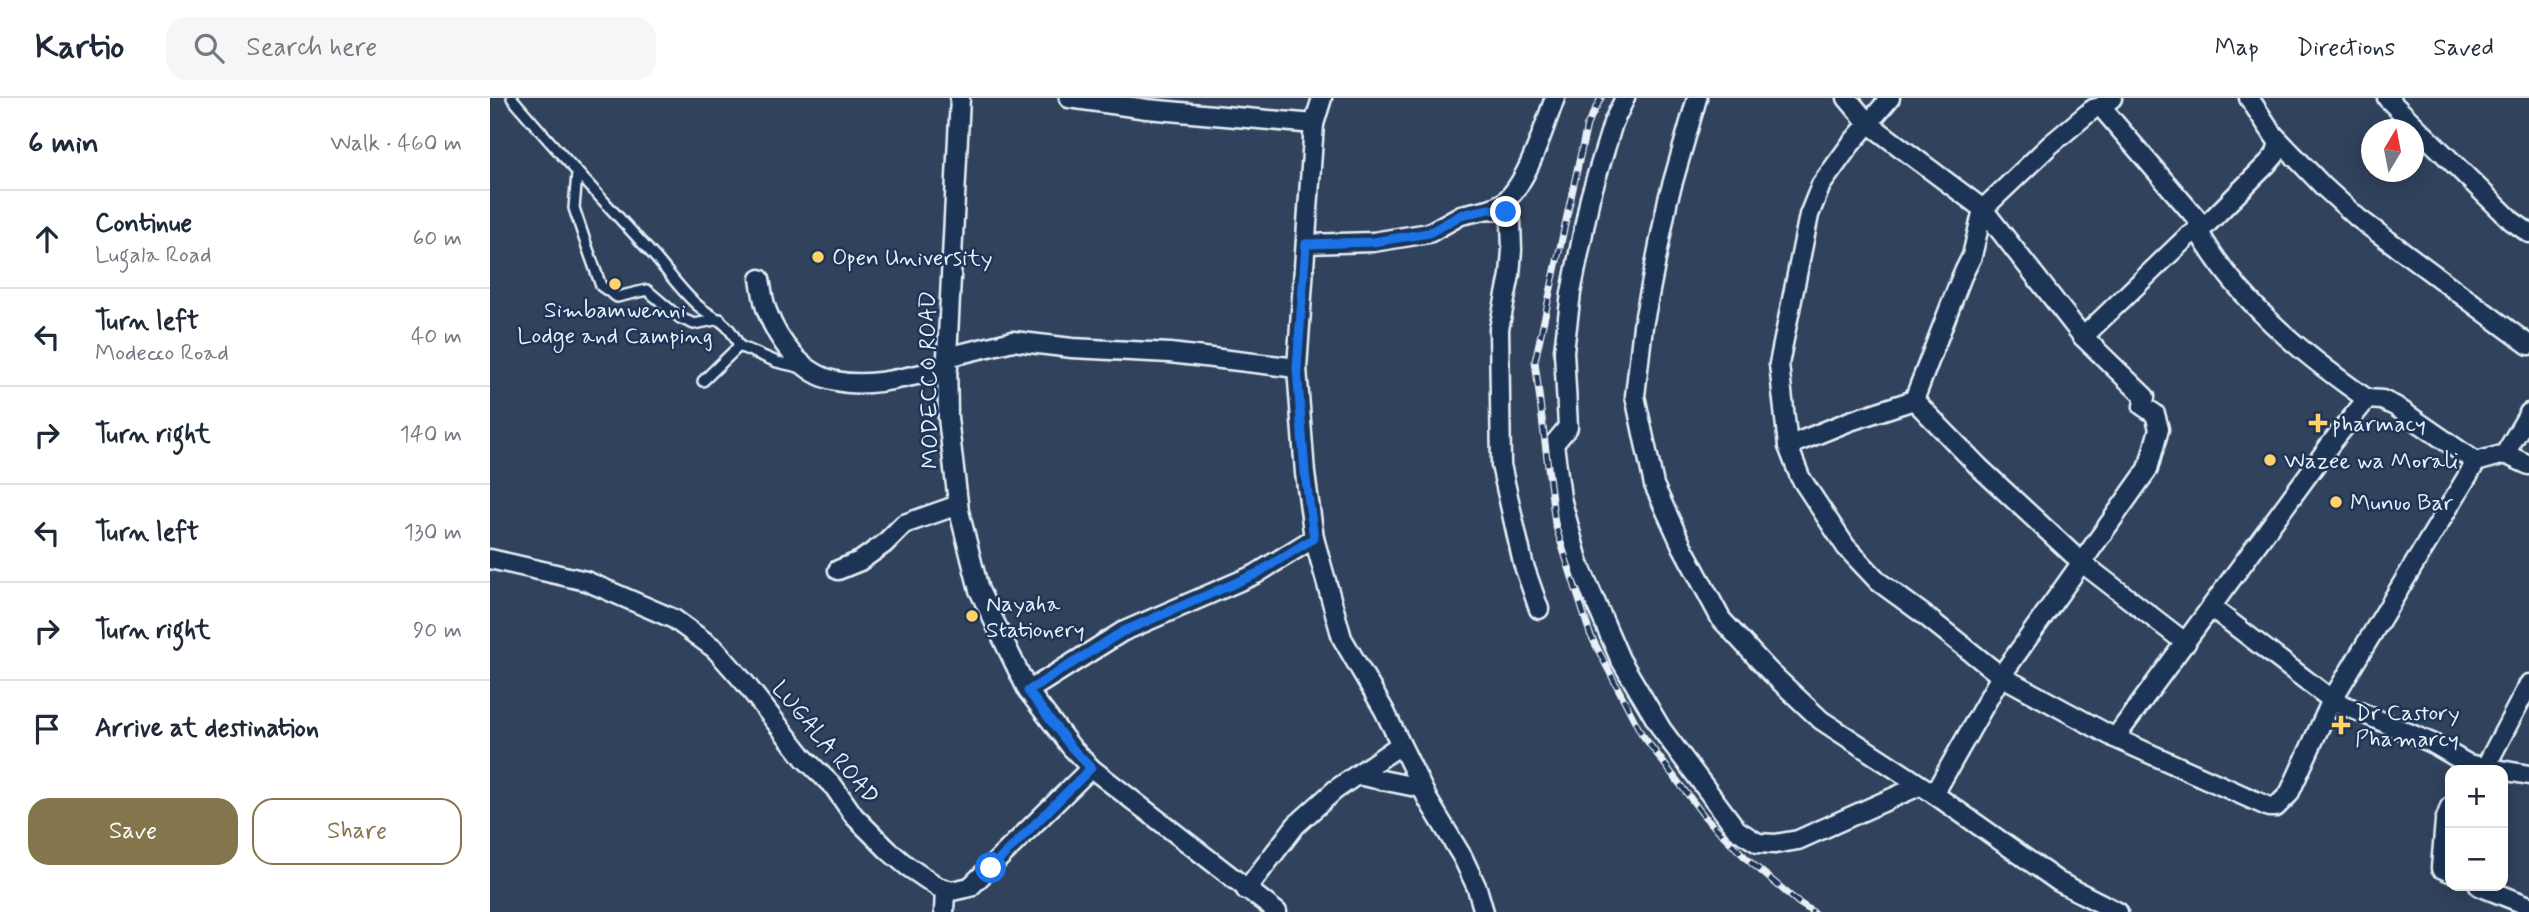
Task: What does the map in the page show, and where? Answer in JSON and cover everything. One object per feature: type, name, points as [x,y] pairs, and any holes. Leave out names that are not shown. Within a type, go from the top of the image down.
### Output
[{"type":"street","name":"MODECCO ROAD","points":[[960,98],[948,362],[949,430],[958,505],[979,590],[1028,691],[1071,747],[1091,768],[1277,912]]},
{"type":"street","points":[[1069,98],[1147,109],[1314,124]]},
{"type":"street","points":[[1322,98],[1314,124],[1297,368],[1305,473],[1314,538],[1342,638],[1384,710],[1422,788],[1463,858],[1477,888],[1484,912]]},
{"type":"street","points":[[1306,244],[1373,242],[1429,233],[1461,215],[1489,209],[1505,201],[1537,150],[1555,98]]},
{"type":"street","points":[[1625,98],[1613,123],[1587,212],[1571,293],[1564,351],[1568,428],[1554,444],[1561,498],[1578,564],[1620,659],[1662,730],[1737,830],[1758,843],[1775,844],[1797,840],[1927,790],[2001,676],[2148,469],[2159,429],[2155,414],[2143,406],[2146,397],[2083,337],[1983,209],[1868,122],[1847,98]]},
{"type":"street","points":[[1697,98],[1668,199],[1643,326],[1635,396],[1654,485],[1682,546],[1721,619],[1769,671],[1821,720],[1927,790],[2059,883],[2118,912]]},
{"type":"street","points":[[1890,98],[1868,122],[1821,185],[1809,215],[1779,364],[1788,446],[1800,477],[1854,556],[1879,582],[2001,676],[2115,738],[2269,807],[2276,807],[2289,794],[2332,700],[2476,462],[2505,454],[2529,465]]},
{"type":"street","points":[[2083,337],[2272,159],[2278,143],[2249,98]]},
{"type":"street","points":[[2387,98],[2406,105],[2512,221],[2529,233]]},
{"type":"street","points":[[1914,400],[1972,256],[1983,209],[2050,145],[2093,110],[2106,103],[2201,228],[2214,260],[2267,320],[2332,375],[2367,399],[2382,400],[2395,406],[2476,462]]},
{"type":"street","points":[[2273,134],[2358,218],[2529,345]]},
{"type":"street","points":[[1489,209],[1506,212],[1511,222],[1510,275],[1499,328],[1501,465],[1522,563],[1539,609]]},
{"type":"street","points":[[760,279],[767,311],[789,352],[810,369],[836,381],[877,381],[1013,341],[1072,348],[1170,352],[1297,368]]},
{"type":"street","points":[[2115,738],[2317,462],[2367,399]]},
{"type":"street","points":[[1788,446],[1850,421],[1914,400]]},
{"type":"street","points":[[1914,400],[1980,468],[2081,562],[2186,643]]},
{"type":"street","points":[[2505,454],[2529,413]]},
{"type":"street","points":[[838,570],[860,561],[876,550],[904,524],[958,505]]},
{"type":"street","points":[[1028,691],[1122,632],[1256,574],[1314,538]]},
{"type":"street","name":"LUGALA ROAD","points":[[490,559],[586,581],[674,618],[715,649],[804,758],[834,787],[854,816],[907,866],[945,890]]},
{"type":"street","points":[[2212,608],[2332,700],[2432,743],[2470,765]]},
{"type":"street","points":[[2474,765],[2529,684]]},
{"type":"street","points":[[1246,890],[1296,825],[1335,790],[1400,745]]},
{"type":"street","points":[[944,912],[945,890],[970,887],[1091,768]]},
{"type":"street","points":[[2508,772],[2529,775]]},
{"type":"street","points":[[1357,775],[1422,788]]},
{"type":"street","points":[[2445,821],[2441,868],[2445,870]]},
{"type":"street","points":[[2492,891],[2529,906]]},
{"type":"lane","points":[[512,98],[695,304],[720,319],[732,332],[738,346],[777,362],[810,369]]},
{"type":"lane","points":[[577,174],[575,208],[601,286],[617,297],[647,290],[680,318],[694,324],[720,319]]},
{"type":"lane","points":[[703,381],[738,346]]},
{"type":"railway","points":[[1601,98],[1587,125],[1535,361],[1555,524],[1590,634],[1641,733],[1704,816],[1749,861],[1813,912]]},
{"type":"place","name":"Open University","points":[[818,257]]},
{"type":"place","name":"Simbamwenni Lodge and Camping","points":[[615,284]]},
{"type":"place","name":"pharmacy","points":[[2318,423]]},
{"type":"place","name":"Wazee wa Morali","points":[[2270,460]]},
{"type":"place","name":"Munuo Bar","points":[[2336,502]]},
{"type":"place","name":"Nayaha Stationery","points":[[972,616]]},
{"type":"place","name":"Dr Castory Phamarcy","points":[[2341,725]]},
{"type":"route","points":[[991,868],[1091,768],[1071,747],[1028,691],[1122,632],[1256,574],[1314,538],[1302,445],[1297,368],[1306,244],[1373,242],[1429,233],[1461,215],[1489,209],[1506,212]]}]
